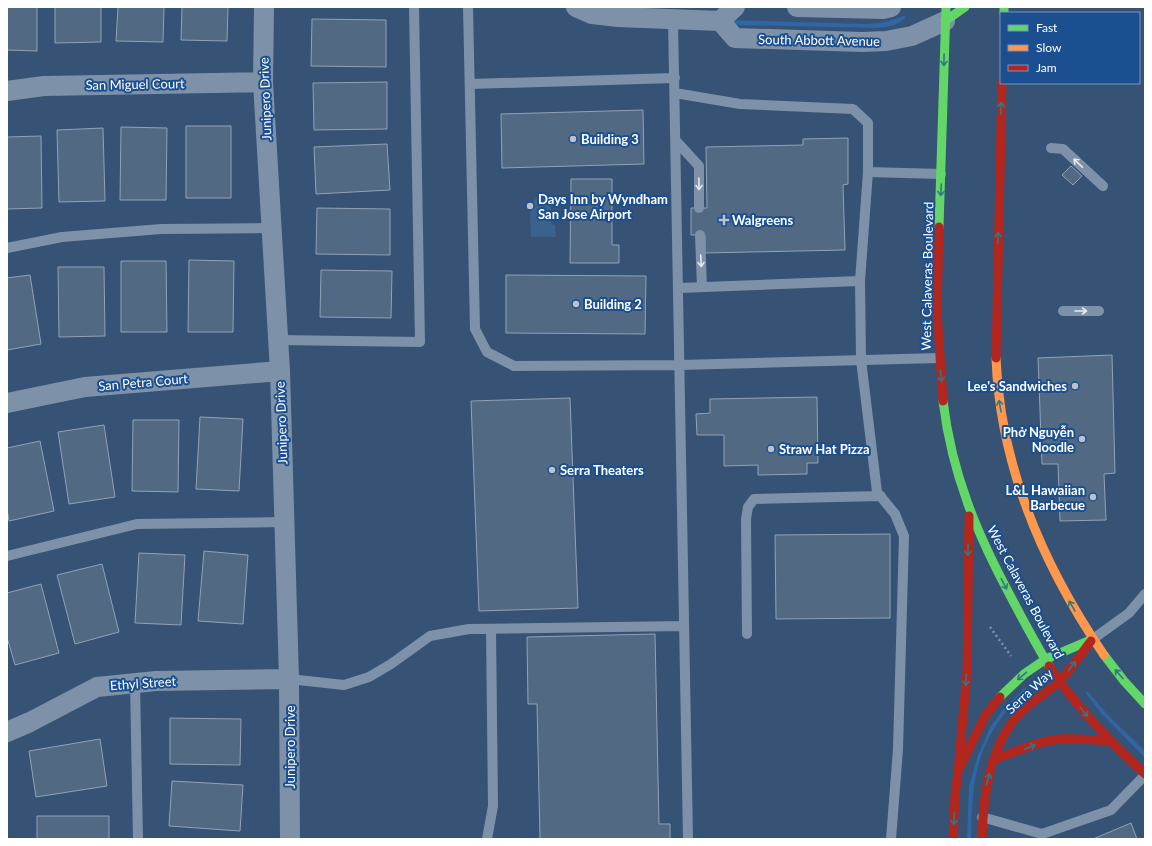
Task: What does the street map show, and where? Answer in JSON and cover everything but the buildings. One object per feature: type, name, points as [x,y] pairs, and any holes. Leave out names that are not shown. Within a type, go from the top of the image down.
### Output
[{"type":"main road","name":"South Abbott Avenue","points":[[945,14],[965,7]]},
{"type":"main road","name":"West Calaveras Boulevard","points":[[945,14],[937,311],[939,358],[946,420],[956,469],[969,510],[997,571],[1046,659],[1080,708],[1109,741],[1145,774]]},
{"type":"main road","points":[[1002,84],[996,315],[998,392],[1006,438],[1013,466],[1032,525],[1050,565],[1074,609],[1093,639],[1111,664],[1145,704]]},
{"type":"main road","points":[[958,772],[966,673],[969,510]]},
{"type":"main road","name":"Serra Way","points":[[953,839],[955,795],[958,772],[986,716],[997,700],[1024,674],[1046,659],[1093,639]]},
{"type":"main road","name":"Serra Way","points":[[982,839],[982,817],[986,789],[993,760],[1006,734],[1018,716],[1060,681],[1093,639]]},
{"type":"main road","points":[[993,760],[1040,743],[1053,740],[1069,738],[1109,741]]},
{"type":"street","name":"Junipero Drive","points":[[264,7],[263,82],[280,371],[289,679],[290,839]]},
{"type":"street","points":[[576,7],[592,14],[618,17],[720,21],[735,7]]},
{"type":"street","points":[[798,7],[883,9],[891,7]]},
{"type":"street","name":"South Abbott Avenue","points":[[720,21],[735,38],[862,42],[886,41],[912,36],[945,14]]},
{"type":"street","name":"San Miguel Court","points":[[7,91],[44,86],[263,82]]},
{"type":"street","name":"San Petra Court","points":[[7,403],[85,388],[280,371]]},
{"type":"street","name":"Ethyl Street","points":[[7,732],[30,722],[97,687],[156,681],[289,679]]},
{"type":"lane","points":[[278,340],[420,342],[414,7]]},
{"type":"lane","points":[[468,7],[475,329],[487,352],[514,366],[939,358]]},
{"type":"lane","points":[[673,20],[688,839]]},
{"type":"lane","points":[[470,84],[675,78]]},
{"type":"lane","points":[[675,93],[740,104],[852,109],[868,123],[868,172],[860,281],[861,360],[878,492],[895,514],[904,536],[898,749],[890,839]]},
{"type":"lane","points":[[676,141],[699,166],[699,208]]},
{"type":"lane","points":[[1051,148],[1063,149],[1103,186]]},
{"type":"lane","points":[[868,172],[941,174]]},
{"type":"lane","points":[[7,248],[62,237],[146,230],[272,228]]},
{"type":"lane","points":[[700,235],[702,287]]},
{"type":"lane","points":[[679,288],[860,281]]},
{"type":"lane","points":[[1064,311],[1099,311]]},
{"type":"lane","points":[[747,634],[746,519],[748,507],[754,499],[881,496]]},
{"type":"lane","points":[[7,556],[138,524],[284,522]]},
{"type":"lane","points":[[1093,639],[1130,613],[1145,594]]},
{"type":"lane","points":[[289,679],[344,685],[369,677],[391,664],[430,636],[469,629],[684,626]]},
{"type":"lane","points":[[487,839],[493,806],[491,629]]},
{"type":"lane","points":[[135,683],[138,839]]},
{"type":"lane","points":[[982,817],[1042,834],[1111,810],[1145,774]]},
{"type":"path","points":[[987,623],[1014,660]]},
{"type":"shaded area","points":[[904,16],[906,17],[896,24],[876,28],[733,25],[731,20],[868,24],[885,22]]},
{"type":"shaded area","points":[[537,197],[547,199],[551,206],[551,224],[555,225],[556,237],[531,237],[531,210]]},
{"type":"shaded area","points":[[1025,688],[1027,689],[1009,708],[996,725],[980,758],[973,795],[971,839],[967,839],[969,786],[978,755],[990,728],[1004,708]]},
{"type":"shaded area","points":[[1085,692],[1088,692],[1109,716],[1145,751],[1145,758],[1100,712]]},
{"type":"traffic: fast","points":[[939,227],[946,7]]},
{"type":"traffic: fast","points":[[945,21],[965,7]]},
{"type":"traffic: fast","points":[[1004,7],[1004,12]]},
{"type":"traffic: fast","points":[[943,401],[953,454],[977,527],[999,575],[1049,666]]},
{"type":"traffic: fast","points":[[1000,697],[1024,674],[1046,659],[1093,639]]},
{"type":"traffic: fast","points":[[1104,655],[1124,681],[1145,704]]},
{"type":"traffic: slow","points":[[996,358],[999,398],[1006,438],[1016,476],[1029,514],[1062,587],[1104,655]]},
{"type":"traffic: jam","points":[[996,358],[1002,84]]},
{"type":"traffic: jam","points":[[939,227],[937,311],[943,401]]},
{"type":"traffic: jam","points":[[958,771],[967,673],[969,516]]},
{"type":"traffic: jam","points":[[982,839],[986,790],[994,758],[1000,742],[1018,715],[1061,679],[1091,641]]},
{"type":"traffic: jam","points":[[1049,666],[1070,696],[1094,723],[1145,774]]},
{"type":"traffic: jam","points":[[953,839],[955,795],[958,771],[985,716],[1000,697]]},
{"type":"traffic: jam","points":[[993,760],[1050,740],[1077,739],[1109,741]]},
{"type":"place","name":"Building 3","points":[[573,139]]},
{"type":"place","name":"Days Inn by Wyndham San Jose Airport","points":[[530,206]]},
{"type":"place","name":"Walgreens","points":[[724,220]]},
{"type":"place","name":"Building 2","points":[[576,304]]},
{"type":"place","name":"Lee's Sandwiches","points":[[1075,386]]},
{"type":"place","name":"Phở Nguyễn Noodle","points":[[1082,439]]},
{"type":"place","name":"Straw Hat Pizza","points":[[771,449]]},
{"type":"place","name":"Serra Theaters","points":[[552,470]]},
{"type":"place","name":"L&L Hawaiian Barbecue","points":[[1093,497]]}]
